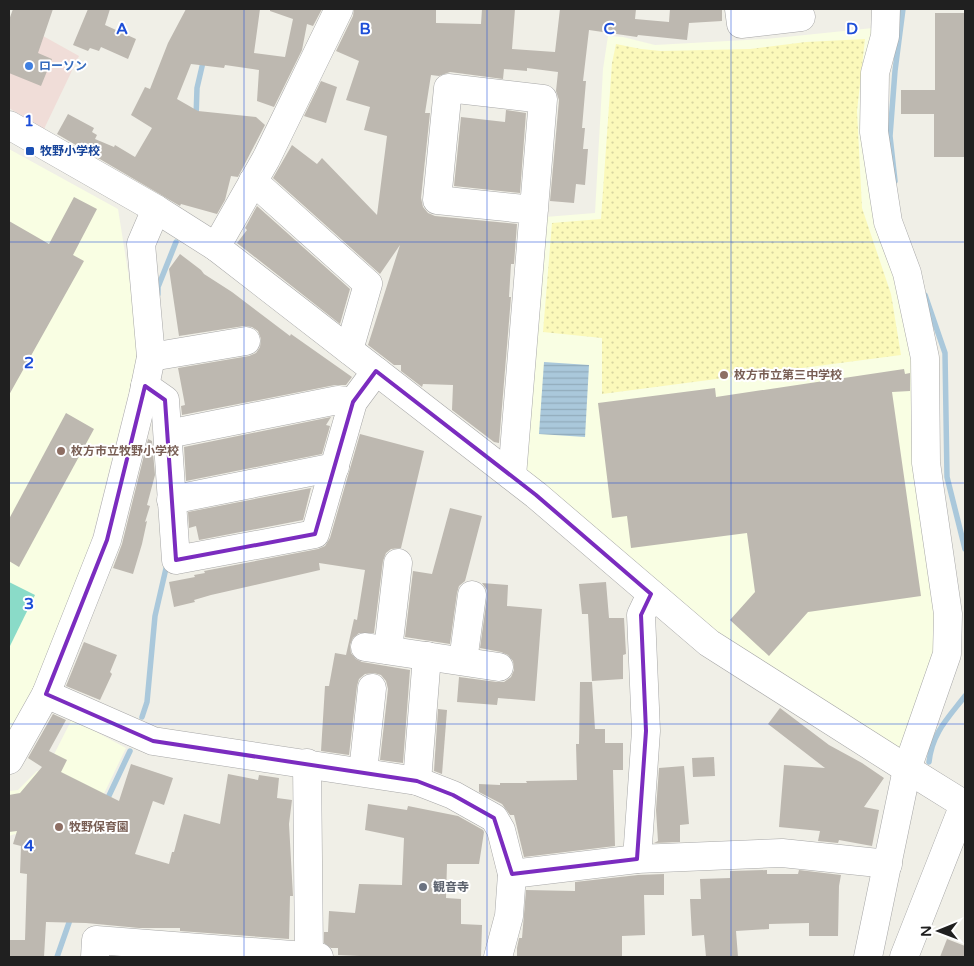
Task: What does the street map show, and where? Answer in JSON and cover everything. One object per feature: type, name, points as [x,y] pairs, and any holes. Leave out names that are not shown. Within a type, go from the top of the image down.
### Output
[{"type":"street","points":[[216,247],[295,101],[339,9]]},
{"type":"street","points":[[739,9],[741,24],[801,17]]},
{"type":"street","points":[[868,957],[907,769],[947,654],[948,614],[926,463],[925,358],[907,273],[888,222],[874,132],[876,72],[885,36],[886,9]]},
{"type":"street","points":[[512,476],[534,210],[543,99],[448,88],[437,200],[534,210]]},
{"type":"street","points":[[9,125],[156,209],[216,247],[512,476],[710,643],[965,804],[904,957]]},
{"type":"street","points":[[253,181],[368,284],[349,350]]},
{"type":"street","points":[[9,760],[46,694],[106,540],[145,386],[150,357],[141,244],[156,209]]},
{"type":"street","points":[[150,357],[246,341]]},
{"type":"street","points":[[145,386],[165,400],[176,560],[315,534],[353,402],[376,371]]},
{"type":"street","points":[[168,434],[338,400],[353,402]]},
{"type":"street","points":[[171,500],[335,467]]},
{"type":"street","points":[[398,563],[376,648],[499,667]]},
{"type":"street","points":[[637,859],[646,731],[641,615],[651,594]]},
{"type":"street","points":[[464,662],[472,595]]},
{"type":"street","points":[[417,781],[427,656]]},
{"type":"street","points":[[363,772],[372,688]]},
{"type":"street","points":[[46,694],[153,741],[417,781],[453,794],[494,818],[501,830],[512,874],[509,916],[498,957]]},
{"type":"street","points":[[95,957],[96,940],[314,957],[307,763]]},
{"type":"street","points":[[512,874],[637,859],[782,853],[888,864]]},
{"type":"highlighted area","points":[[376,371],[536,495],[651,594],[641,615],[646,731],[637,859],[512,874],[494,818],[453,795],[417,781],[153,741],[46,694],[107,540],[145,386],[165,400],[176,560],[315,534],[353,402]]},
{"type":"shaded area","points":[[9,17],[79,56],[44,129],[9,108]]},
{"type":"shaded area","name":"枚方市立第三中学校","points":[[873,28],[897,274],[914,350],[938,611],[934,654],[900,752],[708,631],[523,471],[545,217],[595,213],[603,69],[608,36],[623,37],[655,45],[766,39]]},
{"type":"shaded area","name":"枚方市立牧野小学校","points":[[9,149],[118,209],[140,347],[88,554],[32,695],[9,736]]},
{"type":"shaded area","points":[[544,362],[589,365],[585,437],[539,434]]},
{"type":"shaded area","points":[[9,582],[35,595],[9,648]]},
{"type":"shaded area","points":[[72,719],[126,748],[74,856],[15,834],[9,836],[9,791],[18,790],[37,771],[44,774]]},
{"type":"sand","points":[[865,39],[857,111],[862,208],[891,294],[901,355],[602,394],[602,338],[543,332],[552,223],[601,219],[612,63],[616,44],[661,51],[750,49],[806,42]]},
{"type":"building","points":[[13,9],[53,9],[38,53],[52,59],[41,86],[9,73],[9,20]]},
{"type":"building","points":[[88,9],[110,9],[105,25],[136,39],[128,59],[101,47],[99,51],[90,48],[88,51],[73,45]]},
{"type":"building","points":[[186,9],[260,9],[254,53],[285,57],[293,19],[270,11],[270,9],[322,9],[313,26],[307,24],[302,50],[274,107],[257,101],[259,70],[225,65],[224,68],[191,64],[177,99],[198,111],[256,117],[265,125],[238,177],[231,176],[225,200],[217,214],[181,204],[180,206],[57,134],[68,114],[94,128],[92,132],[97,135],[95,139],[114,147],[115,145],[135,157],[152,128],[131,115],[145,87],[150,89],[168,43]]},
{"type":"building","points":[[354,9],[436,9],[436,23],[481,24],[482,9],[515,9],[512,49],[555,52],[560,9],[636,9],[635,19],[669,22],[670,9],[722,9],[722,21],[689,23],[687,40],[638,35],[637,37],[589,30],[583,81],[586,81],[582,128],[585,128],[583,149],[588,149],[585,185],[576,184],[574,203],[550,201],[559,100],[556,91],[558,72],[527,68],[527,71],[504,69],[503,79],[450,72],[439,76],[431,75],[425,113],[430,113],[421,198],[423,207],[428,213],[435,216],[517,224],[514,264],[511,264],[509,297],[511,297],[499,443],[494,442],[452,410],[453,385],[423,384],[422,387],[401,371],[401,365],[394,365],[368,345],[400,245],[380,274],[273,178],[292,145],[317,164],[322,158],[377,215],[387,136],[364,130],[370,107],[346,100],[359,61],[336,51],[353,16]]},
{"type":"building","points":[[935,13],[965,13],[965,157],[934,157],[934,114],[901,114],[901,90],[935,90]]},
{"type":"building","points":[[321,81],[337,87],[326,123],[304,116]]},
{"type":"building","points":[[506,110],[526,113],[520,193],[454,186],[461,117],[505,122]]},
{"type":"building","points":[[74,197],[97,209],[73,255],[84,261],[9,395],[9,221],[49,244]]},
{"type":"building","points":[[257,206],[350,289],[340,324],[237,243],[247,230],[245,228]]},
{"type":"building","points":[[180,254],[204,274],[232,292],[290,336],[291,334],[352,377],[346,385],[335,385],[182,415],[181,406],[185,405],[178,368],[249,356],[256,353],[260,347],[261,339],[258,331],[252,327],[244,326],[179,336],[169,269]]},
{"type":"building","points":[[904,369],[905,374],[910,373],[910,391],[892,392],[921,596],[808,612],[769,656],[730,620],[755,592],[747,533],[631,548],[627,516],[612,518],[598,403],[715,388],[716,397]]},
{"type":"building","points":[[66,413],[94,429],[19,567],[9,561],[9,519]]},
{"type":"building","points":[[331,417],[326,425],[330,426],[322,454],[186,481],[184,447]]},
{"type":"building","points":[[360,434],[424,451],[401,548],[391,549],[386,553],[383,561],[374,633],[359,633],[353,638],[350,645],[351,653],[362,662],[410,670],[403,763],[380,760],[388,689],[386,681],[381,675],[374,673],[365,674],[359,679],[349,755],[321,751],[325,686],[329,686],[335,653],[346,655],[354,619],[357,620],[365,570],[319,563],[320,570],[211,595],[194,600],[195,602],[174,607],[169,582],[195,577],[194,575],[205,573],[204,571],[318,549],[325,546],[330,538]]},
{"type":"building","points":[[148,439],[152,441],[155,475],[147,505],[150,506],[145,522],[147,521],[142,544],[133,574],[113,568],[122,544]]},
{"type":"building","points":[[311,488],[303,520],[199,540],[196,526],[189,528],[188,512]]},
{"type":"building","points":[[450,508],[482,516],[465,581],[459,586],[457,593],[450,644],[405,637],[413,571],[432,574]]},
{"type":"building","points":[[606,582],[609,618],[624,618],[626,654],[623,655],[623,679],[592,681],[588,614],[582,614],[579,584]]},
{"type":"building","points":[[482,583],[508,585],[507,606],[542,609],[535,701],[498,698],[497,705],[457,702],[459,677],[504,682],[511,677],[514,670],[513,661],[508,655],[480,648],[487,597],[487,590]]},
{"type":"building","points":[[84,642],[117,655],[110,672],[112,674],[100,700],[66,686]]},
{"type":"building","points":[[580,682],[592,682],[595,729],[605,729],[605,743],[623,743],[623,770],[613,770],[615,846],[524,857],[514,815],[510,815],[502,804],[479,792],[479,784],[500,785],[500,783],[527,783],[526,781],[577,780],[576,744],[579,744]]},
{"type":"building","points":[[780,708],[829,745],[862,763],[884,778],[864,807],[879,810],[872,846],[839,840],[838,843],[818,841],[820,831],[779,827],[784,765],[825,768],[768,724]]},
{"type":"building","points":[[438,709],[447,710],[442,774],[434,771]]},
{"type":"building","points":[[53,714],[66,720],[49,751],[67,760],[61,772],[119,801],[131,764],[173,778],[164,805],[153,801],[135,854],[169,864],[184,814],[220,824],[228,774],[258,780],[259,775],[279,778],[277,798],[292,800],[289,824],[293,896],[290,896],[289,939],[180,931],[180,928],[139,928],[86,923],[46,922],[44,957],[9,957],[9,940],[25,940],[27,874],[20,873],[21,846],[13,844],[17,831],[9,832],[9,795],[20,793],[42,767],[28,758]]},
{"type":"building","points":[[714,757],[715,776],[693,777],[692,758]]},
{"type":"building","points":[[684,766],[689,824],[680,825],[680,842],[654,843],[658,841],[656,810],[659,768]]},
{"type":"building","points":[[368,804],[407,810],[408,806],[458,816],[483,830],[479,864],[447,864],[446,898],[461,899],[461,924],[482,925],[481,957],[338,955],[338,948],[331,948],[324,943],[324,932],[328,932],[329,911],[355,913],[359,884],[402,885],[404,838],[365,830]]},
{"type":"building","points":[[767,870],[767,874],[798,874],[799,870],[841,875],[838,936],[809,936],[809,923],[769,924],[769,929],[736,931],[738,957],[706,957],[704,935],[692,936],[690,899],[701,899],[700,879],[730,878],[730,871]]},
{"type":"building","points":[[664,874],[664,895],[644,895],[645,935],[622,936],[622,957],[517,957],[519,938],[522,938],[526,890],[575,891],[575,882]]},
{"type":"building","points":[[947,939],[965,946],[965,957],[940,957]]},
{"type":"waterway","points":[[895,181],[890,136],[895,71],[903,9]]},
{"type":"waterway","points":[[196,118],[197,88],[204,58]]},
{"type":"waterway","points":[[158,294],[158,287],[176,242]]},
{"type":"waterway","points":[[925,295],[945,353],[947,477],[965,549]]},
{"type":"waterway","points":[[142,717],[147,702],[155,616],[167,564]]},
{"type":"waterway","points":[[929,762],[937,734],[965,696]]},
{"type":"waterway","points":[[106,802],[130,751]]},
{"type":"waterway","points":[[57,957],[71,917]]},
{"type":"place","name":"ローソン","points":[[29,66]]},
{"type":"place","name":"牧野小学校","points":[[30,151]]},
{"type":"place","name":"枚方市立第三中学校","points":[[724,375]]},
{"type":"place","name":"枚方市立牧野小学校","points":[[61,451]]},
{"type":"place","name":"牧野保育園","points":[[59,827]]},
{"type":"place","name":"観音寺","points":[[423,887]]}]
